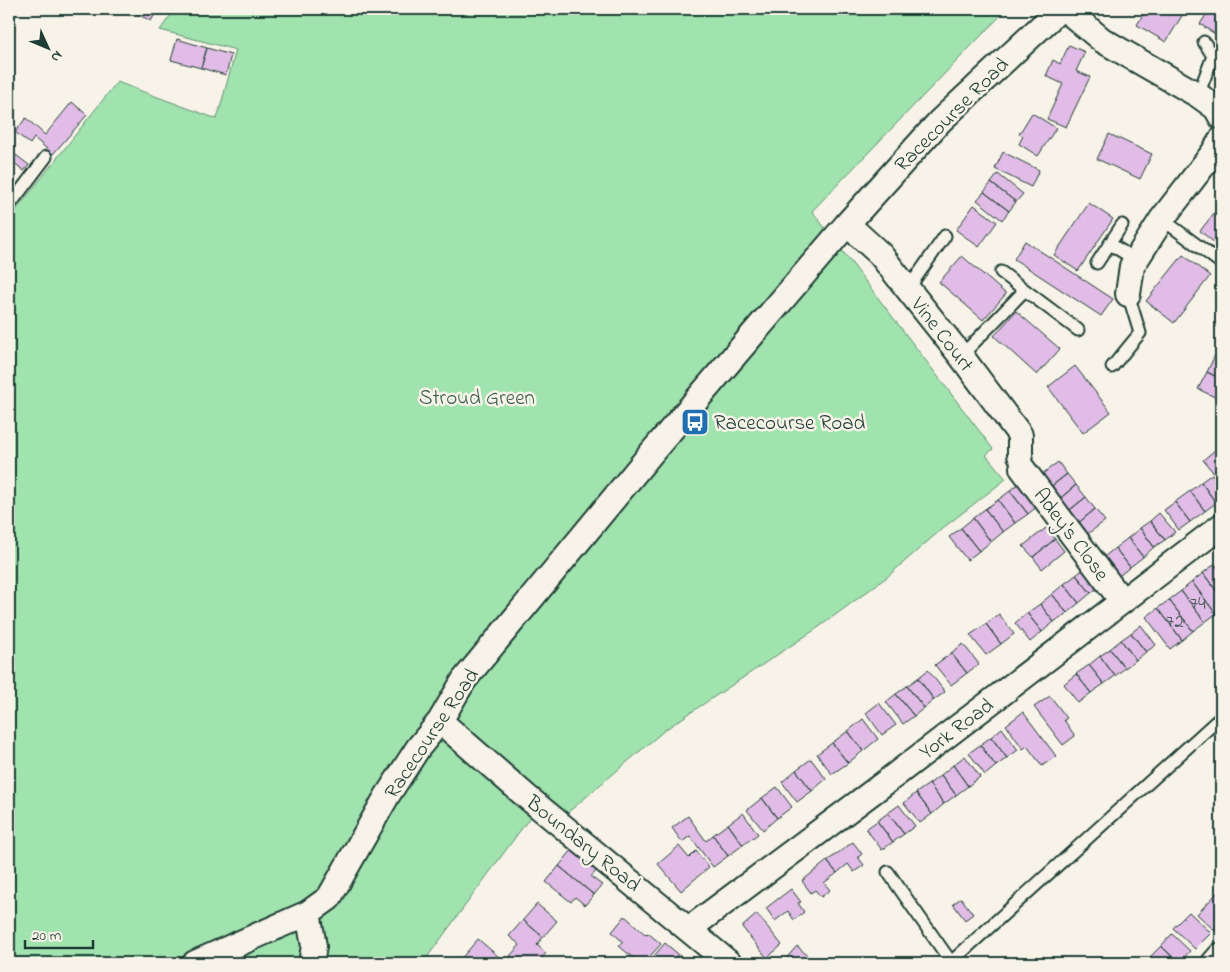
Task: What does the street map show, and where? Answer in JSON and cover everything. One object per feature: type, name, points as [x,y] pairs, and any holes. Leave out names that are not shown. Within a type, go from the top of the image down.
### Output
[{"type":"street","name":"Racecourse Road","points":[[195,963],[308,913],[329,898],[388,796],[418,748],[440,721],[464,680],[653,450],[847,224],[940,121],[1060,9]]},
{"type":"street","points":[[1065,9],[1102,40],[1198,95],[1216,108],[1221,117]]},
{"type":"street","points":[[1128,294],[1132,266],[1162,219],[1219,151]]},
{"type":"street","name":"Vine Court","points":[[847,224],[880,254],[961,356],[1020,435],[1021,462]]},
{"type":"street","name":"Adey's Close","points":[[1021,462],[1122,601]]},
{"type":"street","name":"York Road","points":[[689,929],[886,782],[1221,526]]},
{"type":"street","name":"Boundary Road","points":[[440,721],[527,797],[729,963]]},
{"type":"street","points":[[308,913],[314,946],[312,963]]},
{"type":"street","points":[[1214,963],[1221,955]]},
{"type":"lane","points":[[1198,95],[1213,56],[1204,42]]},
{"type":"lane","points":[[9,206],[46,157]]},
{"type":"lane","points":[[1162,219],[1221,263]]},
{"type":"lane","points":[[1097,263],[1122,225]]},
{"type":"lane","points":[[908,289],[945,236]]},
{"type":"lane","points":[[1110,244],[1136,260]]},
{"type":"lane","points":[[1001,272],[1078,330]]},
{"type":"lane","points":[[961,356],[1025,290]]},
{"type":"lane","points":[[1112,367],[1140,333],[1128,294]]},
{"type":"lane","points":[[888,872],[950,963],[1221,717]]},
{"type":"green space","name":"Stroud Green","points":[[175,9],[1007,9],[812,211],[993,449],[986,455],[1006,479],[943,528],[887,577],[819,627],[666,729],[566,814],[546,798],[423,963],[9,963],[9,219],[117,82],[217,119],[236,50],[160,30]]},
{"type":"building","points":[[137,9],[158,9],[151,21],[135,13]]},
{"type":"building","points":[[1146,9],[1186,9],[1166,42],[1137,25]]},
{"type":"building","points":[[1210,9],[1221,17],[1221,38],[1200,24]]},
{"type":"building","points":[[177,39],[207,48],[201,68],[171,60]]},
{"type":"building","points":[[1069,45],[1085,52],[1076,71],[1090,77],[1066,127],[1047,119],[1063,84],[1046,76],[1053,60],[1060,64]]},
{"type":"building","points":[[207,48],[231,55],[226,75],[201,68]]},
{"type":"building","points":[[72,102],[87,115],[53,154],[34,138],[30,144],[15,132],[26,118],[45,135]]},
{"type":"building","points":[[1032,113],[1056,128],[1038,156],[1019,144],[1023,136],[1019,134]]},
{"type":"building","points":[[1109,134],[1152,154],[1140,179],[1097,159]]},
{"type":"building","points":[[1003,152],[1039,170],[1031,187],[995,169]]},
{"type":"building","points":[[16,155],[29,165],[24,171],[12,161]]},
{"type":"building","points":[[998,174],[1023,194],[1016,202],[991,183]]},
{"type":"building","points":[[991,183],[1016,202],[1009,211],[984,192]]},
{"type":"building","points":[[984,192],[1009,211],[1002,220],[977,200]]},
{"type":"building","points":[[1089,203],[1113,219],[1078,271],[1054,255]]},
{"type":"building","points":[[1221,204],[1221,248],[1200,231]]},
{"type":"building","points":[[974,205],[997,222],[979,247],[956,230]]},
{"type":"building","points":[[1025,241],[1113,299],[1101,316],[1014,259]]},
{"type":"building","points":[[1183,255],[1210,276],[1174,323],[1146,301]]},
{"type":"building","points":[[962,256],[1006,294],[983,320],[939,282]]},
{"type":"building","points":[[1016,311],[1060,349],[1037,375],[994,336]]},
{"type":"building","points":[[1215,355],[1221,358],[1221,379],[1207,372]]},
{"type":"building","points":[[1075,366],[1111,412],[1083,433],[1048,387]]},
{"type":"building","points":[[1207,372],[1221,379],[1221,400],[1198,389]]},
{"type":"building","points":[[1221,445],[1221,482],[1203,460]]},
{"type":"building","points":[[1058,462],[1067,474],[1048,489],[1038,477]]},
{"type":"building","points":[[1067,474],[1076,485],[1057,501],[1048,489]]},
{"type":"building","points":[[1212,474],[1221,487],[1221,498],[1216,503],[1201,482]]},
{"type":"building","points":[[1022,481],[1039,505],[1028,514],[1010,491]]},
{"type":"building","points":[[1201,482],[1216,503],[1205,511],[1190,491]]},
{"type":"building","points":[[1076,485],[1086,497],[1066,513],[1057,501]]},
{"type":"building","points":[[1010,491],[1028,514],[1015,523],[998,500]]},
{"type":"building","points":[[1190,491],[1205,511],[1190,522],[1175,502]]},
{"type":"building","points":[[1086,497],[1095,509],[1076,525],[1066,513]]},
{"type":"building","points":[[998,500],[1015,523],[1003,532],[985,509]]},
{"type":"building","points":[[1175,502],[1190,522],[1179,530],[1164,510]]},
{"type":"building","points":[[985,509],[1003,532],[991,542],[973,518]]},
{"type":"building","points":[[1095,509],[1105,521],[1085,536],[1076,525]]},
{"type":"building","points":[[1159,513],[1175,532],[1165,540],[1150,521]]},
{"type":"building","points":[[973,518],[991,542],[979,551],[961,528]]},
{"type":"building","points":[[1150,521],[1165,540],[1154,547],[1140,528]]},
{"type":"building","points":[[961,528],[979,551],[967,560],[949,537]]},
{"type":"building","points":[[1046,528],[1055,539],[1033,557],[1023,546]]},
{"type":"building","points":[[1140,528],[1154,547],[1143,557],[1128,538]]},
{"type":"building","points":[[1128,538],[1143,557],[1130,567],[1115,548]]},
{"type":"building","points":[[1055,539],[1064,551],[1042,569],[1033,557]]},
{"type":"building","points":[[1115,548],[1130,567],[1114,580],[1099,561]]},
{"type":"building","points":[[1215,564],[1221,573],[1221,597],[1203,573]]},
{"type":"building","points":[[1089,565],[1103,584],[1091,593],[1076,575]]},
{"type":"building","points":[[1203,573],[1221,597],[1221,610],[1216,614],[1192,582]]},
{"type":"building","points":[[1076,575],[1091,593],[1079,603],[1064,584]]},
{"type":"building","points":[[1192,582],[1216,614],[1205,622],[1181,591]]},
{"type":"building","points":[[1064,584],[1079,603],[1067,613],[1052,594]]},
{"type":"building","points":[[1181,591],[1205,622],[1193,631],[1169,600]]},
{"type":"building","points":[[1052,594],[1067,613],[1054,622],[1040,604]]},
{"type":"building","points":[[1169,600],[1193,631],[1182,640],[1158,608]]},
{"type":"building","points":[[1040,604],[1054,622],[1042,632],[1027,613]]},
{"type":"building","points":[[1158,608],[1182,640],[1170,649],[1146,617]]},
{"type":"building","points":[[1027,613],[1042,632],[1030,642],[1015,623]]},
{"type":"building","points":[[999,614],[1014,634],[1001,644],[986,624]]},
{"type":"building","points":[[986,624],[1001,644],[986,655],[970,635]]},
{"type":"building","points":[[1141,625],[1156,645],[1146,652],[1131,633]]},
{"type":"building","points":[[1131,633],[1146,652],[1136,660],[1121,640]]},
{"type":"building","points":[[1121,640],[1136,660],[1125,668],[1110,649]]},
{"type":"building","points":[[963,644],[979,664],[967,673],[951,653]]},
{"type":"building","points":[[1110,649],[1125,668],[1115,676],[1100,656]]},
{"type":"building","points":[[951,653],[967,673],[951,685],[935,665]]},
{"type":"building","points":[[1100,656],[1115,676],[1104,684],[1089,665]]},
{"type":"building","points":[[1089,665],[1104,684],[1091,693],[1076,674]]},
{"type":"building","points":[[928,670],[945,692],[934,700],[918,678]]},
{"type":"building","points":[[1076,674],[1091,693],[1078,703],[1064,684]]},
{"type":"building","points":[[918,678],[934,700],[924,708],[907,686]]},
{"type":"building","points":[[907,686],[924,708],[914,716],[896,694]]},
{"type":"building","points":[[896,694],[914,716],[903,724],[886,702]]},
{"type":"building","points":[[1050,696],[1067,718],[1064,720],[1075,736],[1063,745],[1034,707]]},
{"type":"building","points":[[879,703],[896,725],[882,735],[866,713]]},
{"type":"building","points":[[1023,712],[1056,756],[1042,766],[1027,746],[1023,749],[1006,725]]},
{"type":"building","points":[[863,719],[878,739],[863,751],[848,731]]},
{"type":"building","points":[[1002,728],[1018,750],[1007,758],[991,737]]},
{"type":"building","points":[[848,731],[863,751],[848,763],[832,743]]},
{"type":"building","points":[[991,737],[1007,758],[996,766],[980,745]]},
{"type":"building","points":[[832,743],[848,763],[832,774],[817,754]]},
{"type":"building","points":[[980,745],[996,766],[985,775],[969,753]]},
{"type":"building","points":[[965,756],[980,777],[968,786],[953,765]]},
{"type":"building","points":[[811,759],[826,779],[812,791],[796,770]]},
{"type":"building","points":[[953,765],[968,786],[956,795],[941,775]]},
{"type":"building","points":[[796,770],[812,791],[797,802],[782,782]]},
{"type":"building","points":[[941,775],[956,795],[944,804],[929,784]]},
{"type":"building","points":[[929,784],[944,804],[932,814],[916,793]]},
{"type":"building","points":[[777,787],[792,807],[777,818],[762,798]]},
{"type":"building","points":[[916,793],[932,814],[920,823],[904,803]]},
{"type":"building","points":[[762,798],[777,818],[763,830],[747,810]]},
{"type":"building","points":[[899,805],[915,826],[904,834],[888,813]]},
{"type":"building","points":[[743,813],[758,834],[743,845],[728,824]]},
{"type":"building","points":[[888,813],[904,834],[893,842],[877,821]]},
{"type":"building","points":[[688,816],[706,841],[713,835],[728,856],[713,867],[690,836],[682,842],[672,828]]},
{"type":"building","points":[[877,821],[893,842],[882,850],[866,829]]},
{"type":"building","points":[[728,824],[743,845],[728,856],[713,835]]},
{"type":"building","points":[[853,842],[862,854],[858,857],[864,865],[854,872],[848,864],[837,873],[827,861]]},
{"type":"building","points":[[679,846],[689,858],[696,851],[709,867],[681,891],[658,864]]},
{"type":"building","points":[[572,850],[597,870],[591,877],[602,885],[594,895],[559,866]]},
{"type":"building","points":[[827,861],[837,873],[824,883],[830,890],[821,897],[815,890],[811,893],[802,881]]},
{"type":"building","points":[[559,866],[594,895],[585,905],[575,897],[571,902],[546,882]]},
{"type":"building","points":[[791,889],[801,902],[798,903],[804,912],[794,920],[788,911],[775,921],[766,908]]},
{"type":"building","points":[[1221,889],[1221,924],[1215,931],[1197,914]]},
{"type":"building","points":[[961,898],[973,914],[965,920],[953,904]]},
{"type":"building","points":[[537,904],[557,921],[543,937],[523,920]]},
{"type":"building","points":[[1189,912],[1211,933],[1195,949],[1173,928]]},
{"type":"building","points":[[757,914],[782,945],[767,958],[742,927]]},
{"type":"building","points":[[625,916],[646,935],[648,933],[661,944],[644,963],[639,963],[619,946],[623,942],[612,932]]},
{"type":"building","points":[[523,920],[543,937],[537,945],[546,953],[538,963],[519,963],[510,956],[520,945],[509,936]]},
{"type":"building","points":[[1172,934],[1190,951],[1179,963],[1161,946]]},
{"type":"building","points":[[478,939],[506,963],[462,963],[459,961]]},
{"type":"building","points":[[665,943],[678,954],[670,963],[648,963]]},
{"type":"building","points":[[797,946],[809,957],[804,963],[782,963]]},
{"type":"building","points":[[1161,946],[1179,963],[1156,963],[1150,957]]},
{"type":"building","points":[[678,954],[688,963],[670,963]]},
{"type":"place","name":"Racecourse Road","points":[[695,422]]}]
